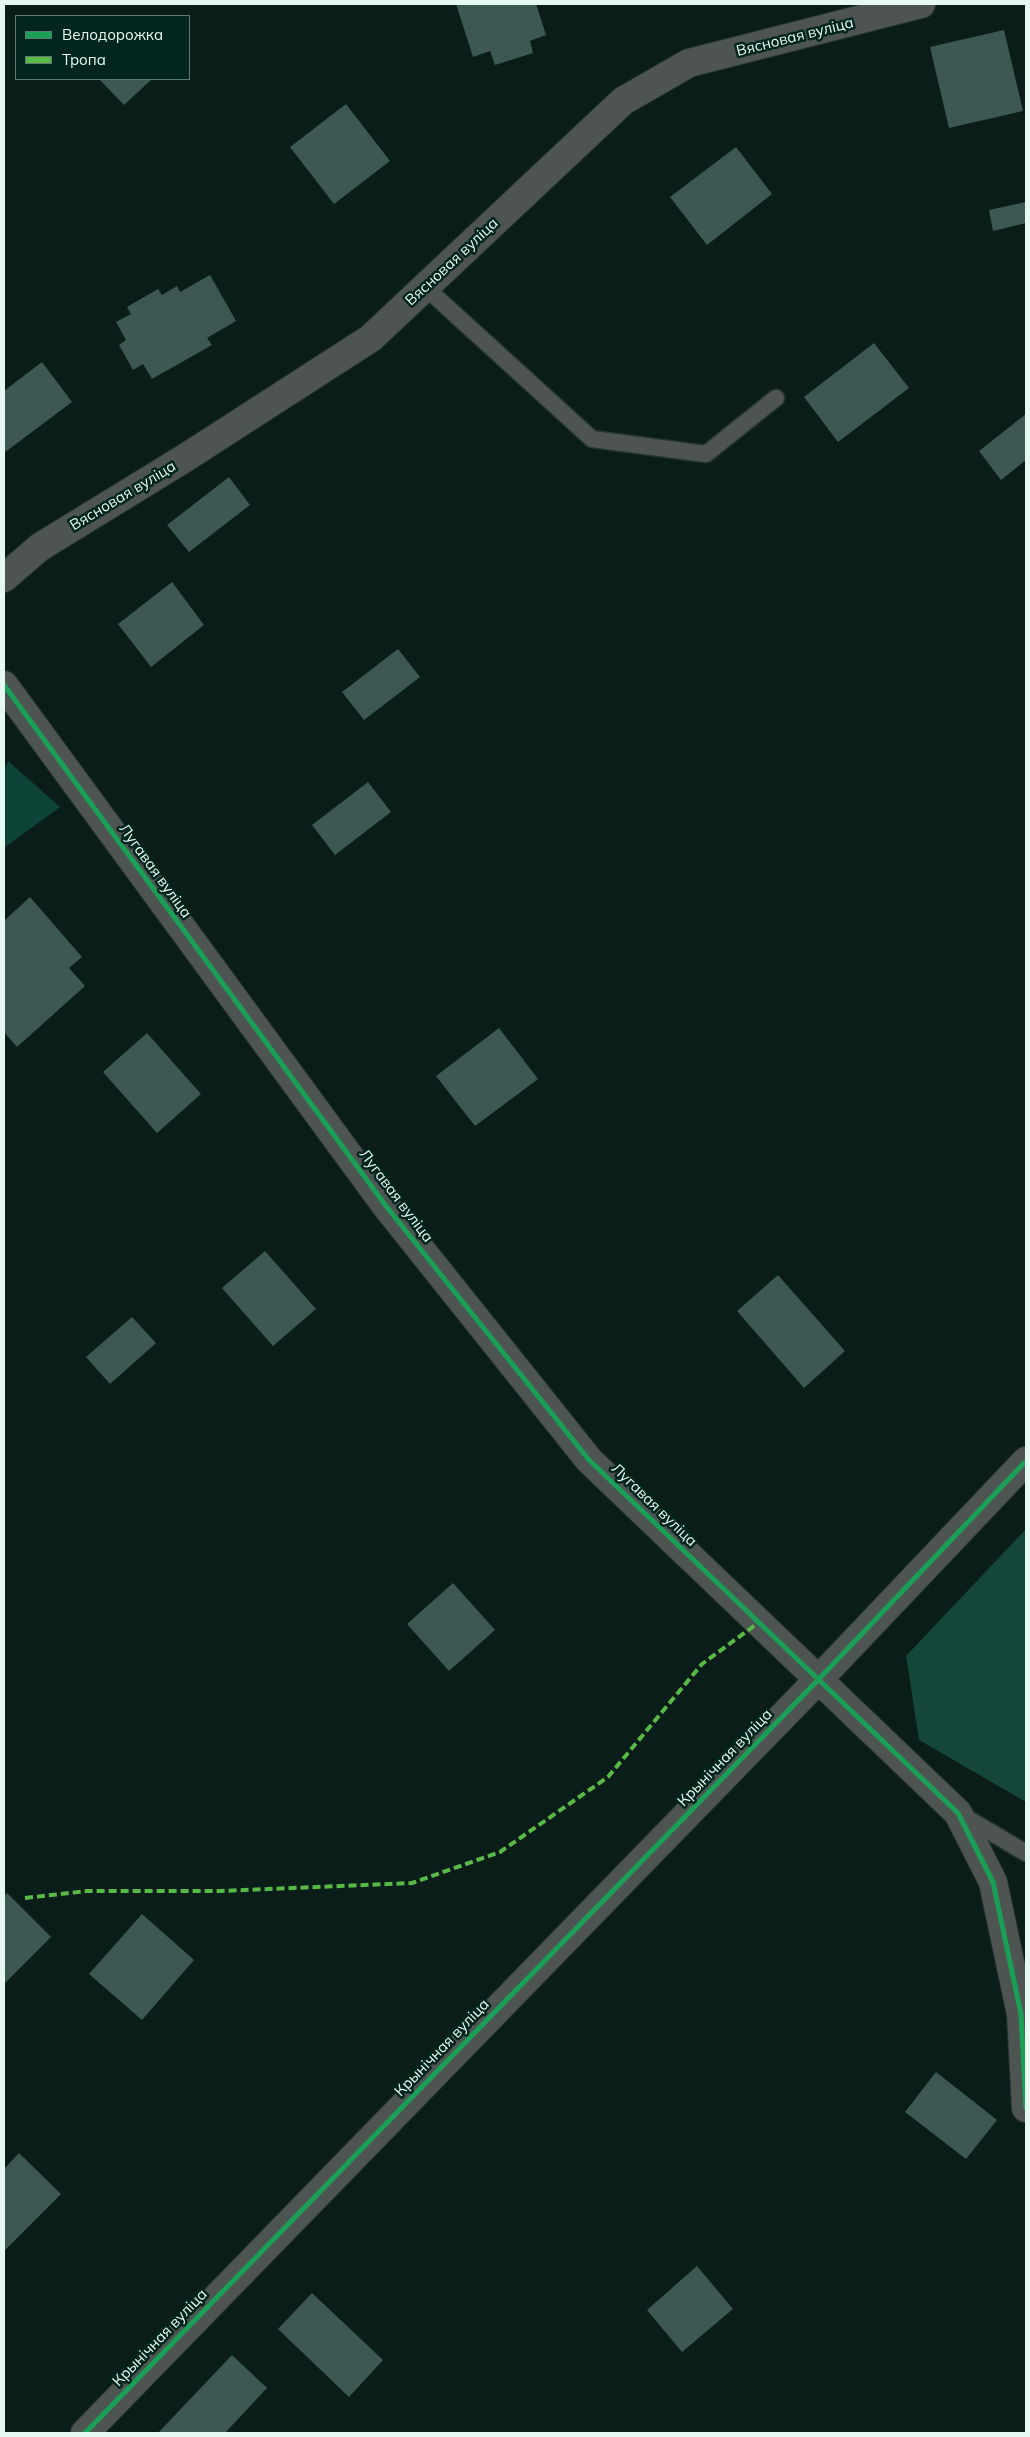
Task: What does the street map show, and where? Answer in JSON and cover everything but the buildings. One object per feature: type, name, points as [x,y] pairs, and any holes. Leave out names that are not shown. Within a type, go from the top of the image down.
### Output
[{"type":"street","name":"Вясновая вуліца","points":[[4,578],[40,547],[185,458],[371,338],[623,101],[689,64],[921,4]]},
{"type":"street","name":"Лугавая вуліца","points":[[4,685],[386,1206],[589,1460],[818,1680]]},
{"type":"street","name":"Крынічная вуліца","points":[[85,2433],[818,1680],[1026,1461]]},
{"type":"street","points":[[818,1680],[958,1813],[993,1882],[1021,2014],[1026,2108]]},
{"type":"lane","points":[[425,287],[592,439],[706,454],[776,398]]},
{"type":"lane","points":[[958,1813],[1026,1853]]},
{"type":"green space","points":[[8,761],[60,807],[4,848],[4,773]]},
{"type":"green space","points":[[1026,1529],[1026,1802],[919,1740],[906,1656]]},
{"type":"marked path","points":[[25,1898],[87,1891],[221,1891],[412,1883],[500,1852],[608,1777],[702,1664],[758,1623]]},
{"type":"cycle path","points":[[4,685],[386,1206],[589,1460],[958,1813],[993,1882],[1021,2014],[1026,2108]]},
{"type":"cycle path","points":[[85,2433],[818,1680],[1026,1461]]}]
